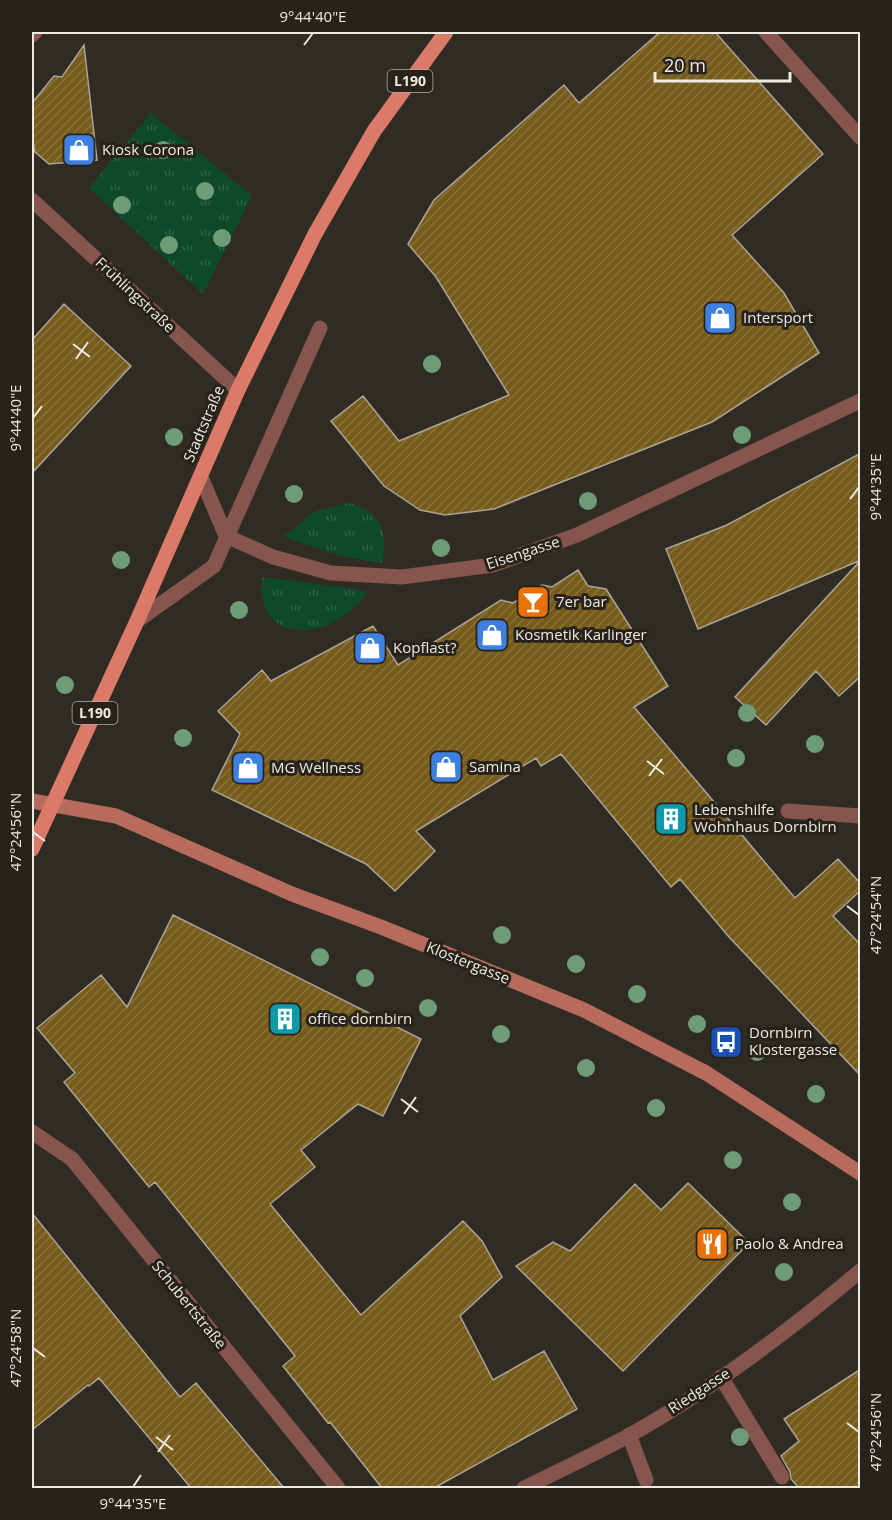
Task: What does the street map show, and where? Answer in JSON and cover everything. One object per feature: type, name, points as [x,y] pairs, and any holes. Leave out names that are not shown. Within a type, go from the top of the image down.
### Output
[{"type":"main road","name":"Stadtstraße","points":[[32,849],[137,621],[238,390],[315,234],[374,131],[446,32]]},
{"type":"street","points":[[32,35],[35,32]]},
{"type":"street","points":[[766,32],[861,137]]},
{"type":"street","name":"Frühlingstraße","points":[[32,200],[238,390]]},
{"type":"street","points":[[137,621],[214,566],[320,328]]},
{"type":"street","name":"Eisengasse","points":[[226,536],[273,557],[331,573],[402,577],[493,566],[577,535],[861,401]]},
{"type":"street","points":[[201,477],[226,536]]},
{"type":"street","points":[[32,801],[51,805]]},
{"type":"street","name":"Klostergasse","points":[[51,805],[116,816],[292,894],[381,927],[584,1010],[706,1072],[861,1173]]},
{"type":"street","points":[[788,811],[861,816]]},
{"type":"street","name":"Schubertstraße","points":[[32,1132],[72,1159],[338,1488]]},
{"type":"street","name":"Riedgasse","points":[[524,1488],[629,1435],[687,1401],[800,1322],[861,1271]]},
{"type":"street","points":[[721,1377],[782,1478]]},
{"type":"street","points":[[629,1435],[646,1480]]},
{"type":"green space","points":[[151,113],[252,196],[203,294],[89,188]]},
{"type":"green space","points":[[349,503],[369,512],[380,525],[384,542],[382,563],[332,553],[284,536],[315,511]]},
{"type":"green space","points":[[263,577],[369,591],[354,608],[336,621],[322,627],[296,630],[275,622],[268,614],[262,591]]},
{"type":"building","points":[[660,32],[715,32],[823,154],[732,235],[784,293],[819,353],[712,422],[494,509],[445,515],[420,510],[384,486],[331,421],[363,396],[399,441],[509,395],[436,277],[408,244],[434,200],[564,85],[579,103]]},
{"type":"building","points":[[84,45],[97,160],[49,164],[35,152],[32,139],[32,103],[54,76],[62,77]]},
{"type":"building","points":[[64,304],[131,366],[32,473],[32,340]]},
{"type":"building","points":[[861,453],[861,560],[698,629],[666,549],[727,525]]},
{"type":"building","points":[[861,560],[861,676],[839,696],[816,671],[766,725],[735,697]]},
{"type":"building","points":[[578,570],[588,586],[606,589],[668,686],[634,707],[795,898],[838,859],[861,884],[861,890],[833,916],[861,945],[861,1076],[729,937],[680,879],[671,887],[561,754],[541,766],[536,758],[416,831],[435,851],[395,891],[366,864],[212,790],[240,734],[218,711],[262,670],[271,681],[373,626],[398,665],[501,600],[513,603],[542,585],[552,587]]},
{"type":"building","points":[[173,915],[421,1039],[383,1116],[358,1104],[301,1150],[315,1167],[270,1204],[361,1315],[463,1221],[482,1241],[502,1277],[460,1316],[493,1380],[544,1351],[577,1409],[434,1488],[382,1488],[330,1422],[328,1423],[283,1366],[295,1356],[155,1182],[149,1187],[64,1082],[75,1073],[37,1028],[101,975],[127,1007]]},
{"type":"building","points":[[688,1183],[749,1243],[623,1371],[516,1266],[553,1242],[570,1251],[635,1184],[661,1210]]},
{"type":"building","points":[[32,1213],[180,1397],[196,1383],[284,1488],[191,1488],[99,1378],[32,1430]]},
{"type":"building","points":[[861,1369],[861,1488],[799,1488],[791,1479],[790,1472],[781,1456],[799,1441],[784,1419]]},
{"type":"place","name":"Kiosk Corona","points":[[79,150]]},
{"type":"place","name":"Intersport","points":[[720,318]]},
{"type":"place","name":"7er bar","points":[[533,602]]},
{"type":"place","name":"Kosmetik Karlinger","points":[[492,635]]},
{"type":"place","name":"Kopflast?","points":[[370,648]]},
{"type":"place","name":"Samina","points":[[446,767]]},
{"type":"place","name":"MG Wellness","points":[[248,768]]},
{"type":"place","name":"Lebenshilfe Wohnhaus Dornbirn","points":[[671,819]]},
{"type":"place","name":"office dornbirn","points":[[285,1019]]},
{"type":"place","name":"Dornbirn Klostergasse","points":[[726,1042]]},
{"type":"place","name":"Paolo & Andrea","points":[[712,1244]]}]
